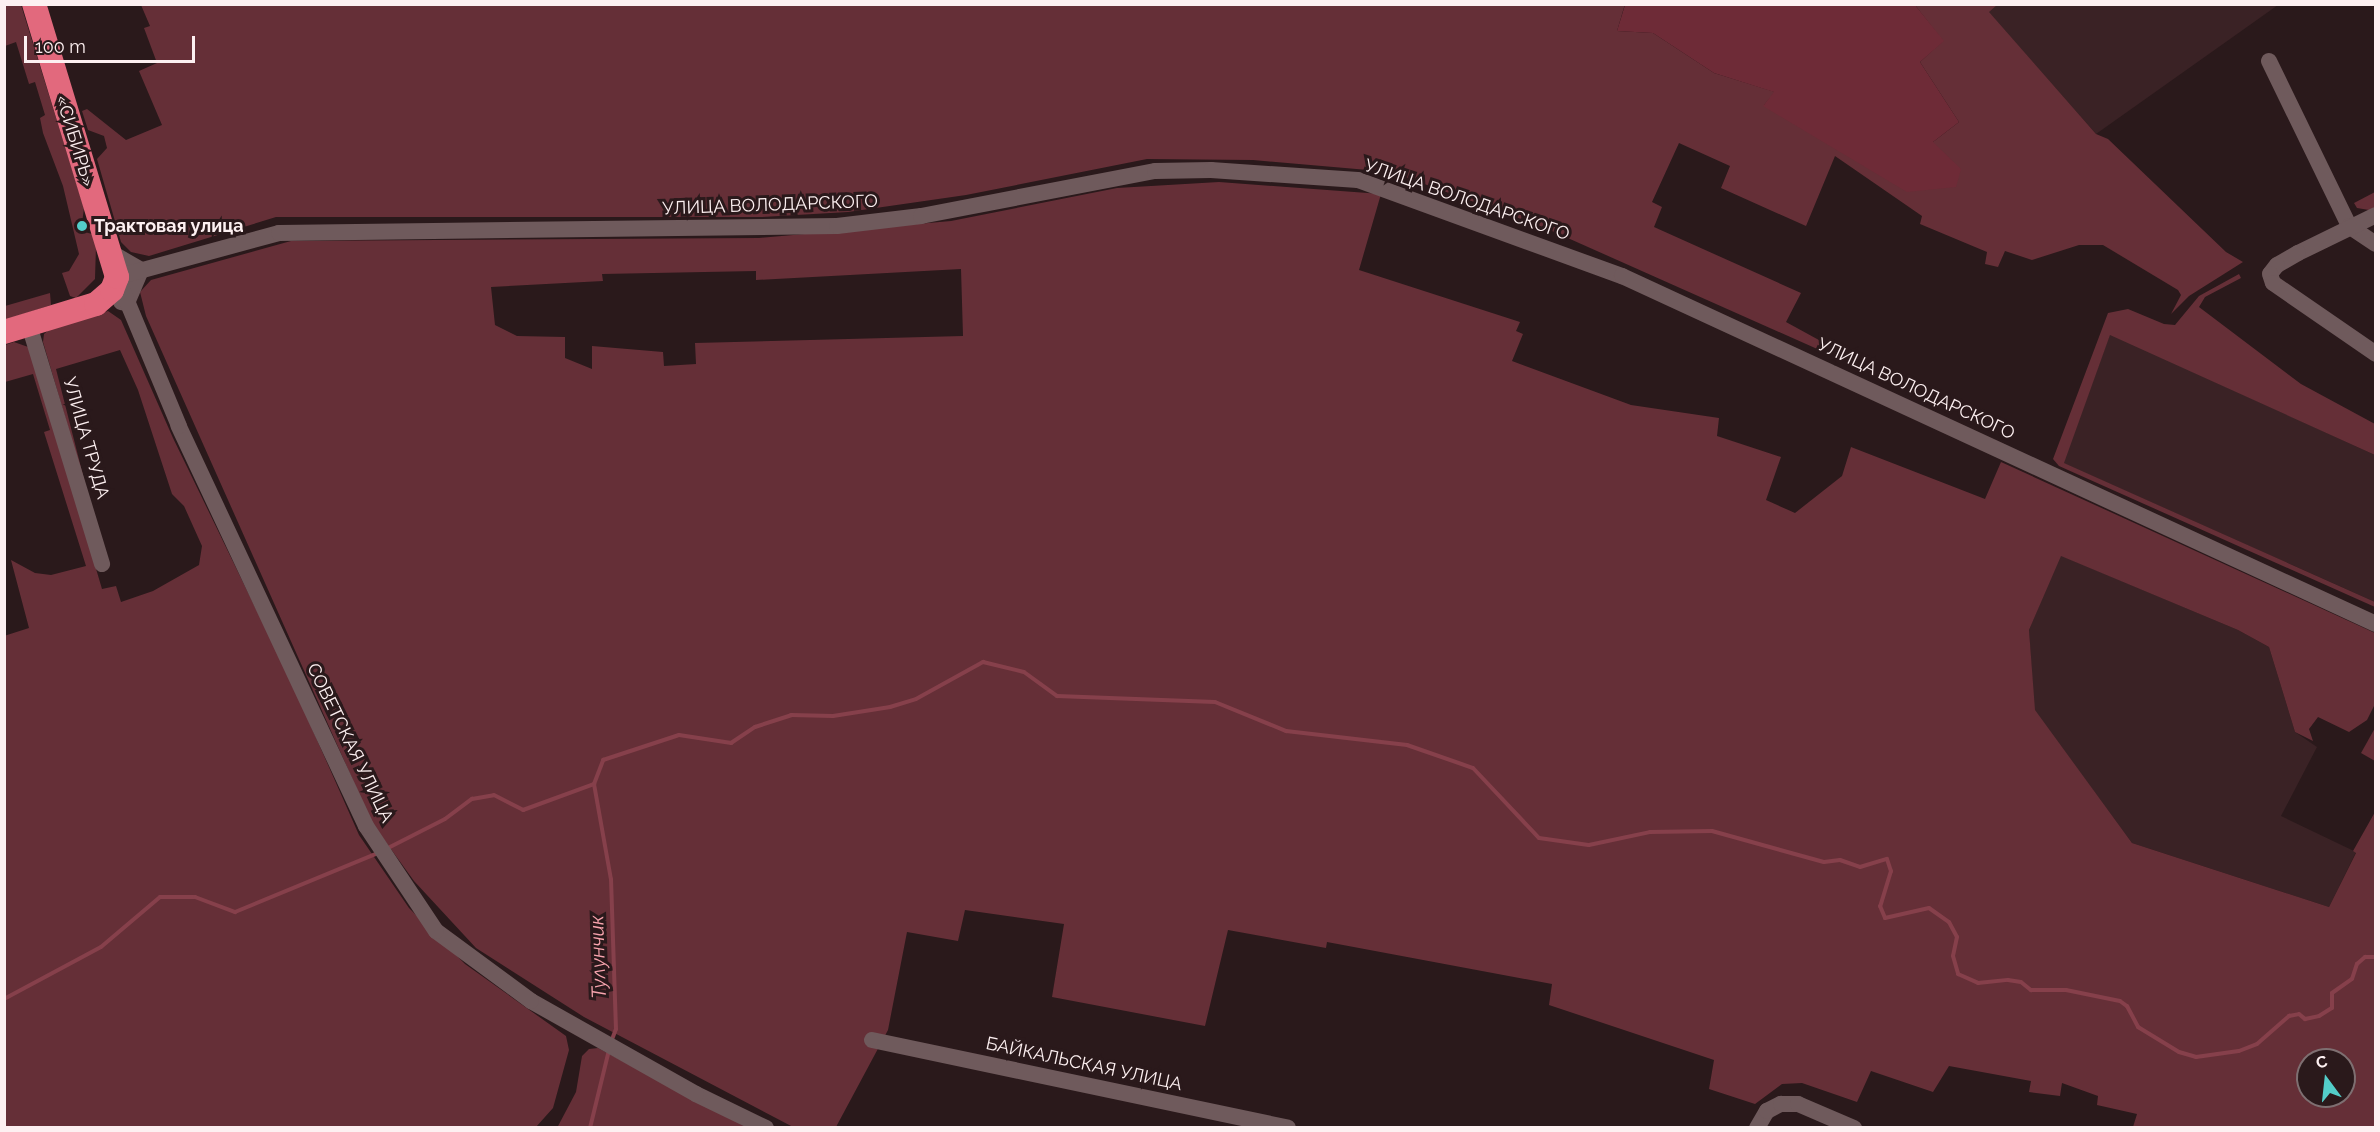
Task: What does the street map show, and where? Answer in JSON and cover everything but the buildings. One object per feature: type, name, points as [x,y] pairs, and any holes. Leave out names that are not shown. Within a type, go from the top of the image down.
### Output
[{"type":"highway","name":"«СИБИРЬ»","points":[[34,4],[117,277]]},
{"type":"highway","points":[[4,332],[83,309],[112,290],[117,277]]},
{"type":"street","points":[[2269,61],[2349,226],[2376,244]]},
{"type":"street","name":"УЛИЦА ВОЛОДАРСКОГО","points":[[117,277],[289,233],[837,226],[921,216],[1155,171],[1211,170],[1358,180],[1622,276],[2376,624]]},
{"type":"street","points":[[2376,214],[2284,261],[2270,274],[2273,283],[2376,354]]},
{"type":"street","points":[[103,298],[127,303],[141,270],[110,252]]},
{"type":"street","name":"СОВЕТСКАЯ УЛИЦА","points":[[117,277],[179,426],[366,826],[436,931],[531,1001],[696,1094],[766,1128]]},
{"type":"street","name":"УЛИЦА ТРУДА","points":[[29,325],[102,564]]},
{"type":"street","name":"БАЙКАЛЬСКАЯ УЛИЦА","points":[[872,1040],[1288,1128]]},
{"type":"street","points":[[1757,1128],[1767,1112],[1781,1104],[1809,1108],[1854,1128]]},
{"type":"shaded area","points":[[1625,4],[1617,31],[1653,33],[1714,73],[1775,92],[1764,105],[1933,142],[1959,122],[1920,62],[1943,41],[1915,5],[1997,5],[1989,12],[2096,134],[2108,139],[2226,252],[2243,262],[2189,296],[2171,314],[2181,295],[2178,290],[2103,245],[2079,245],[2032,260],[2005,251],[1998,267],[1985,264],[1987,252],[1920,224],[1922,216],[1835,156],[1806,226],[1721,188],[1730,166],[1679,143],[1652,202],[1662,207],[1654,227],[1801,293],[1786,322],[1828,345],[1824,352],[1543,227],[1391,172],[1253,160],[1147,159],[966,195],[848,212],[762,217],[276,217],[149,256],[131,252],[121,242],[97,159],[107,148],[104,136],[88,130],[82,111],[87,109],[126,140],[162,125],[139,71],[157,63],[144,28],[150,26],[141,5]]},
{"type":"shaded area","points":[[1997,4],[2278,5],[2096,134],[1988,12]]},
{"type":"shaded area","points":[[5,5],[21,5],[84,208],[81,231],[92,234],[96,246],[95,279],[76,298],[70,296],[62,273],[69,271],[79,254],[63,186],[43,133],[40,118],[45,115],[35,82],[29,84],[16,42],[5,46]]},
{"type":"shaded area","points":[[1625,5],[1915,5],[1944,41],[1920,62],[1959,122],[1933,142],[1961,169],[1956,187],[1907,192],[1763,106],[1774,92],[1714,73],[1653,33],[1617,31]]},
{"type":"shaded area","points":[[1219,182],[1381,194],[1359,270],[1520,322],[1516,331],[1523,334],[1512,361],[1631,405],[1719,418],[1717,436],[1781,457],[1766,500],[1795,513],[1842,476],[1851,447],[1985,499],[2001,462],[2375,633],[2375,704],[2367,720],[2349,732],[2318,717],[2309,729],[2313,741],[2295,732],[2269,647],[2238,630],[2061,556],[2029,630],[2035,710],[2132,843],[2329,907],[2356,853],[2353,851],[2375,812],[2375,1127],[2133,1127],[2137,1114],[2097,1105],[2098,1096],[2062,1083],[2060,1096],[2029,1092],[2031,1081],[1949,1066],[1933,1092],[1871,1071],[1857,1102],[1802,1083],[1782,1084],[1755,1104],[1709,1089],[1714,1060],[1549,1005],[1552,984],[1327,942],[1326,948],[1228,930],[1205,1026],[1052,997],[1064,924],[965,910],[958,941],[907,932],[888,1030],[836,1127],[793,1127],[584,1017],[476,948],[414,881],[372,823],[146,316],[140,292],[151,280],[291,241],[759,238],[951,221],[1117,188]],"holes":[[[961,269],[963,336],[695,343],[696,364],[664,366],[663,352],[592,346],[592,369],[565,358],[565,337],[517,336],[495,325],[491,287],[603,281],[602,274],[756,271],[756,280]]]},
{"type":"shaded area","points":[[2375,192],[2375,211],[2357,208],[2354,203]]},
{"type":"shaded area","points":[[2239,274],[2241,278],[2205,297],[2199,307],[2301,384],[2375,424],[2375,455],[2110,335],[2064,463],[2375,602],[2375,607],[2059,466],[2053,459],[2108,313],[2128,309],[2164,324],[2175,325],[2199,296]]},
{"type":"shaded area","points":[[50,293],[51,305],[5,320],[5,306]]},
{"type":"shaded area","points":[[108,311],[121,320],[173,438],[291,681],[359,835],[409,908],[465,964],[566,1036],[569,1050],[553,1108],[536,1127],[5,1127],[4,636],[29,628],[11,560],[35,573],[51,575],[86,566],[44,432],[50,430],[33,374],[5,382],[5,345],[14,342],[31,348],[102,589],[116,586],[121,602],[153,591],[199,565],[202,546],[184,506],[172,494],[138,390],[120,350],[56,369],[88,495],[43,342],[44,334],[53,326]]},
{"type":"shaded area","points":[[2110,334],[2375,455],[2375,602],[2063,463]]},
{"type":"shaded area","points":[[2060,555],[2238,630],[2269,647],[2295,732],[2317,747],[2281,816],[2356,852],[2329,907],[2132,843],[2034,710],[2029,630]]},
{"type":"shaded area","points":[[2375,728],[2375,761],[2361,753]]},
{"type":"shaded area","points":[[598,1048],[746,1127],[557,1128],[576,1092],[582,1056],[589,1049]]},
{"type":"waterway","points":[[388,848],[445,819],[472,799],[494,795],[523,810],[594,784],[603,760],[679,735],[731,743],[755,727],[791,715],[833,716],[890,707],[916,699],[983,662],[1024,672],[1057,696],[1215,702],[1286,731],[1407,745],[1473,768],[1539,838],[1589,845],[1650,832],[1712,831],[1824,862],[1840,860],[1860,867],[1887,859],[1891,871],[1880,906],[1885,918],[1929,908],[1949,922],[1957,937],[1953,956],[1958,974],[1978,983],[2008,980],[2021,982],[2031,990],[2066,990],[2120,1001],[2127,1006],[2138,1027],[2179,1052],[2196,1057],[2239,1051],[2257,1044],[2289,1016],[2299,1014],[2305,1019],[2319,1016],[2332,1008],[2332,993],[2352,979],[2357,964],[2365,957],[2376,957]]},
{"type":"waterway","name":"Тулунчик","points":[[594,784],[611,879],[616,1029],[611,1042]]},
{"type":"waterway","points":[[4,999],[101,947],[160,897],[195,897],[235,912],[378,853]]},
{"type":"waterway","name":"Тулунчик","points":[[590,1128],[609,1050]]},
{"type":"place","name":"Трактовая улица","points":[[82,226]]}]
